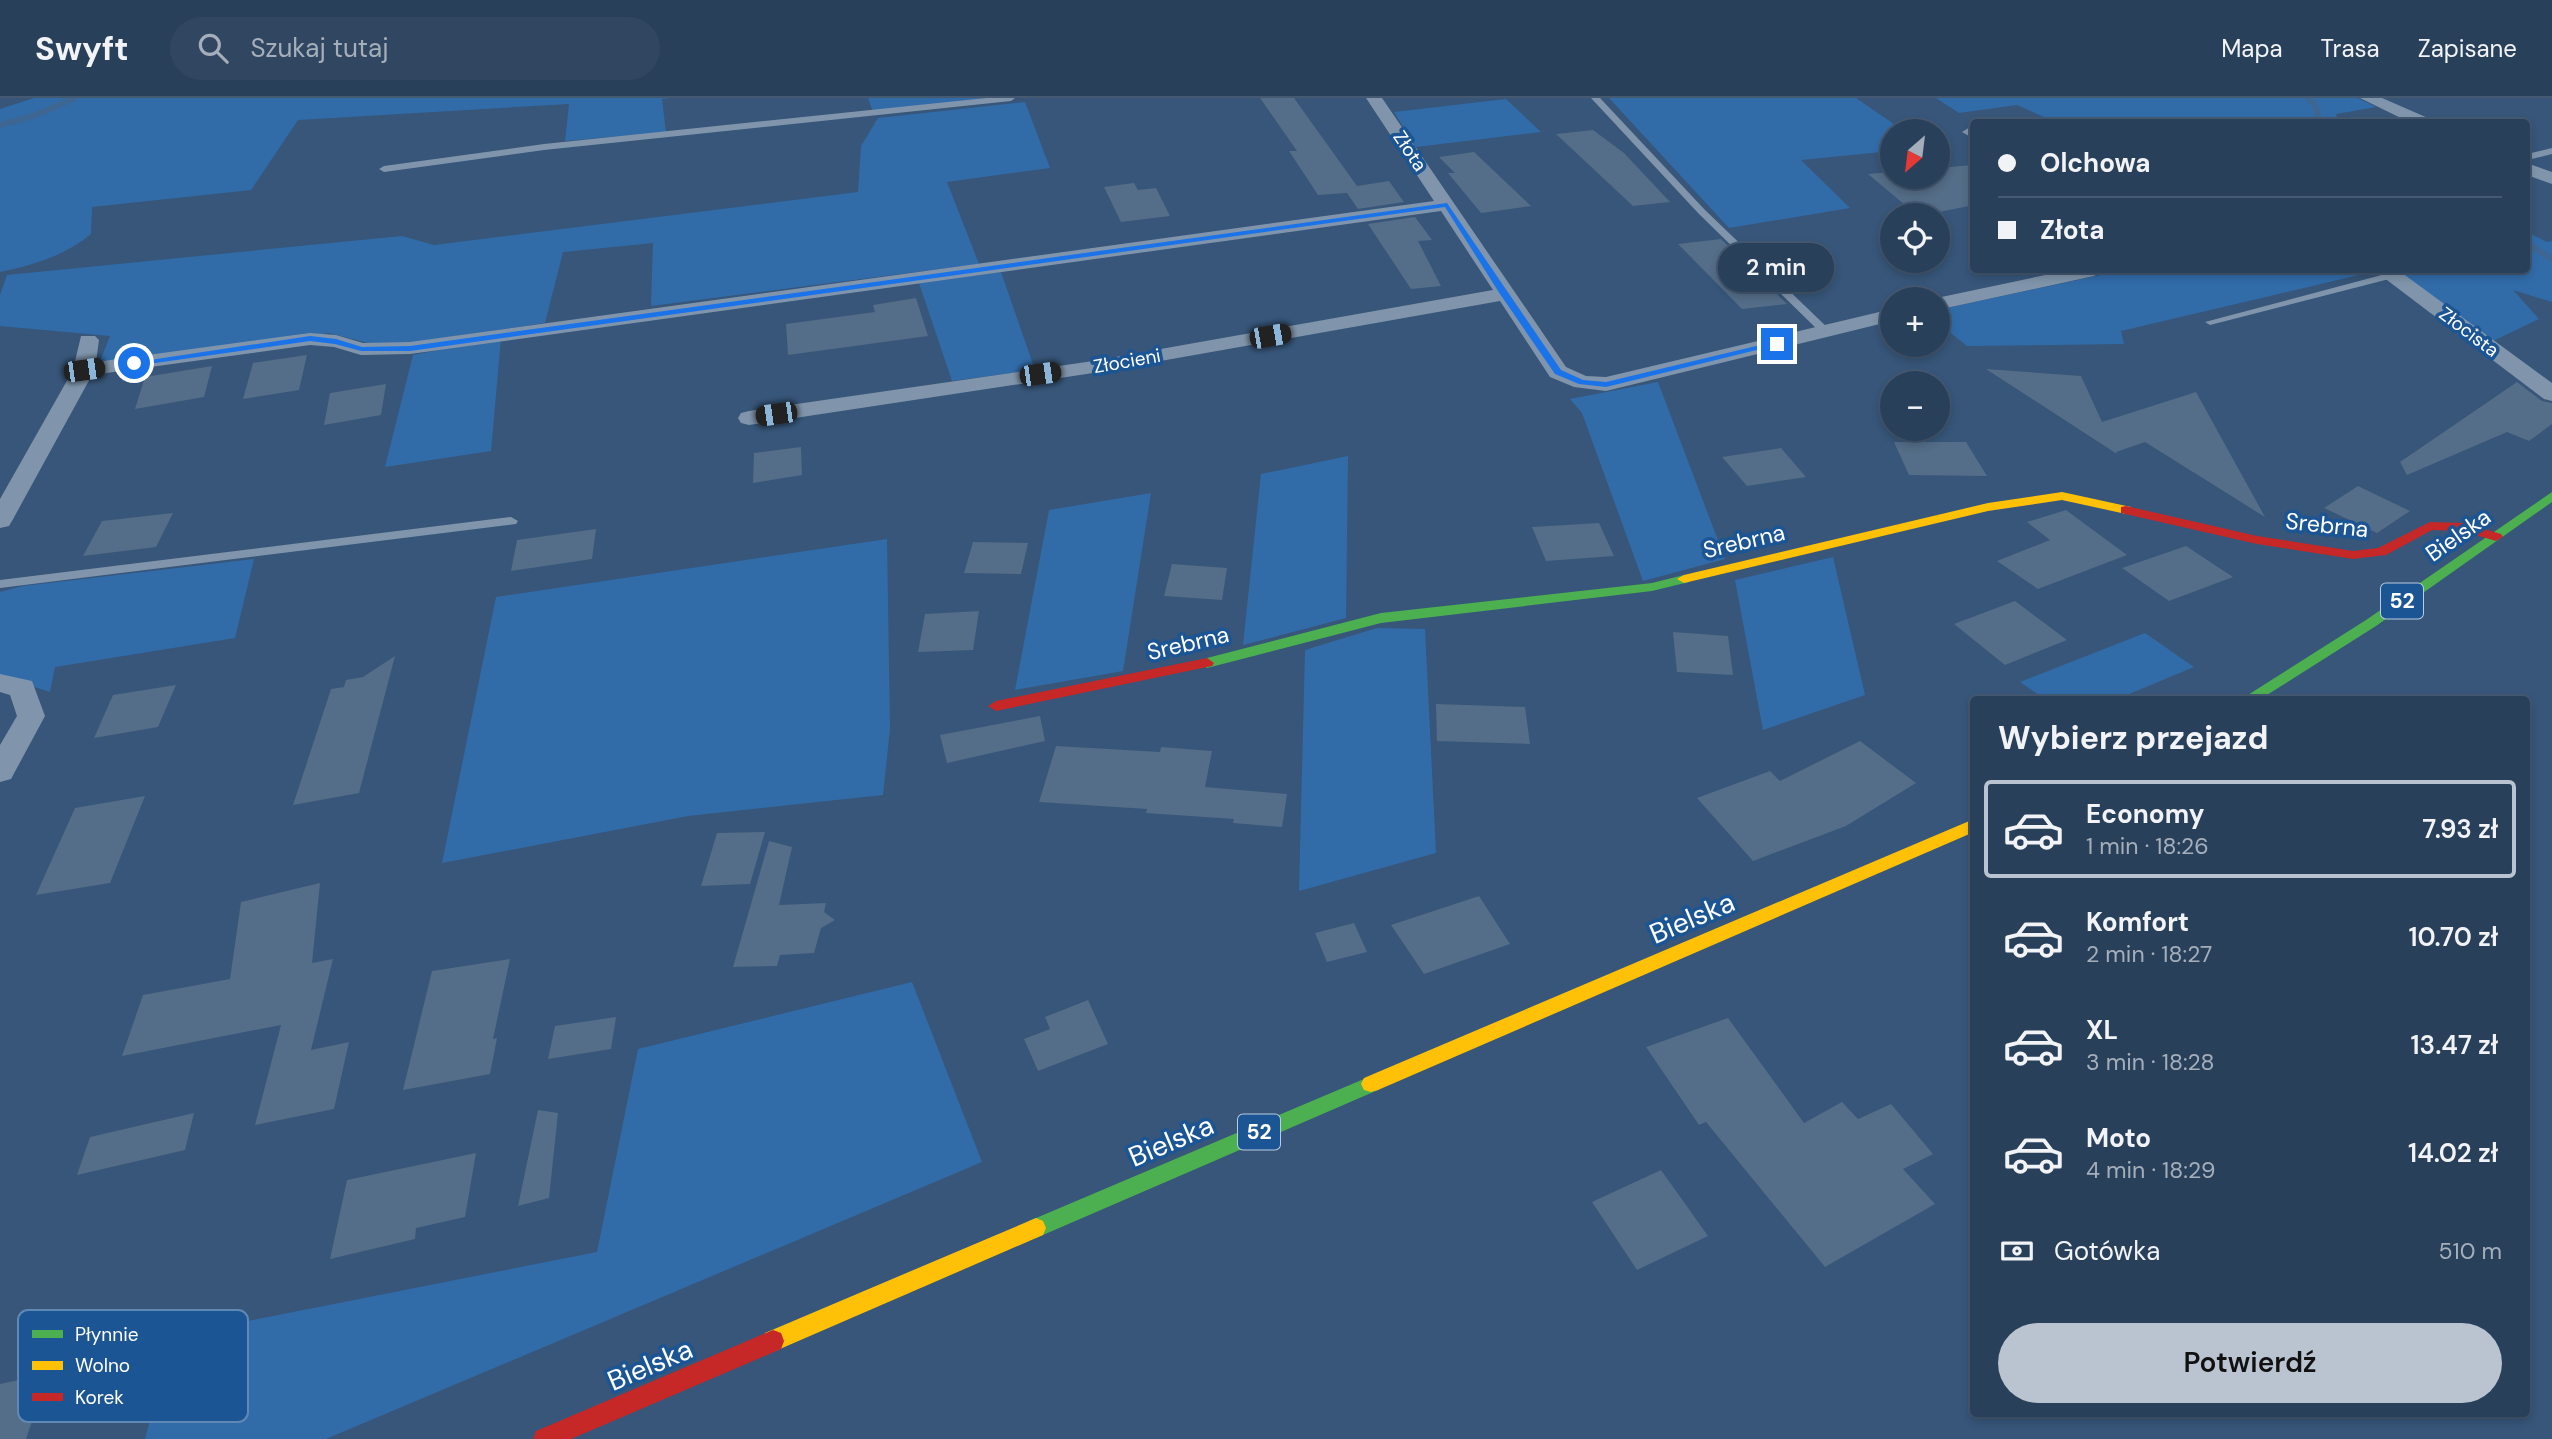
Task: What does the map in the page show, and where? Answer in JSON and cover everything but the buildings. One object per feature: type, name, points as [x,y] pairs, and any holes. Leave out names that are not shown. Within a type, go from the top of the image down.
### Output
[{"type":"main road","name":"Srebrna","points":[[996,706],[1179,670],[1381,618],[1652,587],[1988,507],[2062,495],[2257,540],[2353,555],[2381,552],[2430,526],[2463,527],[2496,537]]},
{"type":"main road","name":"Bielska","points":[[2254,696],[2371,623],[2552,496]]},
{"type":"main road","name":"Bielska","points":[[544,1439],[1970,827]]},
{"type":"street","name":"Złota","points":[[1374,98],[1558,372],[1582,382],[1606,384],[1880,319]]},
{"type":"street","points":[[2368,98],[2415,119]]},
{"type":"street","points":[[2530,169],[2552,180]]},
{"type":"street","points":[[84,370],[310,339],[336,341],[361,349],[410,348],[1447,205]]},
{"type":"street","points":[[1950,301],[2080,273]]},
{"type":"street","name":"Złocista","points":[[2391,273],[2552,394]]},
{"type":"street","name":"Złocieni","points":[[749,418],[1093,367],[1504,294]]},
{"type":"street","points":[[0,521],[84,370],[89,340]]},
{"type":"street","points":[[0,682],[22,688],[31,716],[0,771]]},
{"type":"lane","points":[[384,169],[544,147],[1011,98]]},
{"type":"lane","points":[[1595,98],[1702,212],[1826,332]]},
{"type":"lane","points":[[2530,156],[2552,151]]},
{"type":"lane","points":[[2210,322],[2386,273]]},
{"type":"lane","points":[[0,584],[511,521]]},
{"type":"shaded area","points":[[34,98],[670,98],[662,99],[666,132],[565,141],[569,104],[298,120],[251,190],[92,207],[91,234],[81,242],[48,259],[0,272],[0,109]]},
{"type":"shaded area","points":[[868,98],[985,98],[873,112]]},
{"type":"shaded area","points":[[1609,98],[1856,98],[1887,119],[1880,119],[1880,152],[1801,160],[1850,208],[1729,228]]},
{"type":"shaded area","points":[[1936,98],[2358,98],[2376,107],[2336,114],[2338,119],[2048,119],[2017,105],[1959,113]]},
{"type":"shaded area","points":[[1506,99],[1541,132],[1416,147],[1394,112]]},
{"type":"shaded area","points":[[1025,102],[1050,168],[947,182],[979,264],[651,306],[653,243],[563,252],[545,323],[415,342],[372,344],[329,333],[99,364],[110,336],[0,326],[0,295],[7,275],[402,236],[434,245],[858,192],[861,146],[878,118]]},
{"type":"shaded area","points":[[2530,234],[2547,242],[2552,241],[2552,302],[2513,290],[2539,319],[2491,342],[2400,273],[2530,273]]},
{"type":"shaded area","points":[[1001,272],[1035,370],[952,381],[919,283]]},
{"type":"shaded area","points":[[2110,273],[2367,273],[2121,331],[2124,344],[1967,346],[1950,332],[1950,307]]},
{"type":"shaded area","points":[[501,338],[491,451],[385,467],[413,355]]},
{"type":"shaded area","points":[[1658,382],[1725,559],[1643,581],[1582,413],[1570,399]]},
{"type":"shaded area","points":[[1348,456],[1346,618],[1243,645],[1261,474]]},
{"type":"shaded area","points":[[1151,493],[1123,671],[1015,690],[1049,510]]},
{"type":"shaded area","points":[[887,539],[890,729],[883,795],[688,816],[442,863],[496,597]]},
{"type":"shaded area","points":[[1833,557],[1865,695],[1763,730],[1735,580]]},
{"type":"shaded area","points":[[254,559],[235,638],[55,667],[50,692],[0,676],[0,592],[23,586]]},
{"type":"shaded area","points":[[1377,628],[1425,629],[1436,853],[1299,891],[1305,650]]},
{"type":"shaded area","points":[[2145,633],[2194,667],[2125,696],[2040,696],[2020,682]]},
{"type":"shaded area","points":[[912,982],[982,1162],[326,1439],[145,1439],[149,1422],[248,1422],[248,1321],[597,1252],[638,1049]]},
{"type":"waterway","points":[[0,125],[33,116],[75,98]]},
{"type":"waterway","points":[[2308,98],[2315,105],[2319,119]]},
{"type":"waterway","points":[[2530,245],[2552,259]]},
{"type":"traffic: fast","points":[[2254,696],[2371,623],[2552,496]]},
{"type":"traffic: fast","points":[[1207,663],[1381,618],[1652,587],[1684,579]]},
{"type":"traffic: fast","points":[[1036,1228],[1371,1084]]},
{"type":"traffic: slow","points":[[1684,579],[1988,507],[2062,496],[2126,510]]},
{"type":"traffic: slow","points":[[1371,1084],[1970,827]]},
{"type":"traffic: slow","points":[[773,1341],[1036,1228]]},
{"type":"traffic: jam","points":[[2126,510],[2257,540],[2353,555],[2381,552],[2430,526],[2463,527],[2496,537]]},
{"type":"traffic: jam","points":[[996,706],[1207,663]]},
{"type":"traffic: jam","points":[[544,1439],[773,1341]]},
{"type":"route","points":[[134,363],[310,339],[336,341],[361,349],[410,348],[1447,205],[1558,372],[1582,382],[1606,384],[1777,344]]}]
